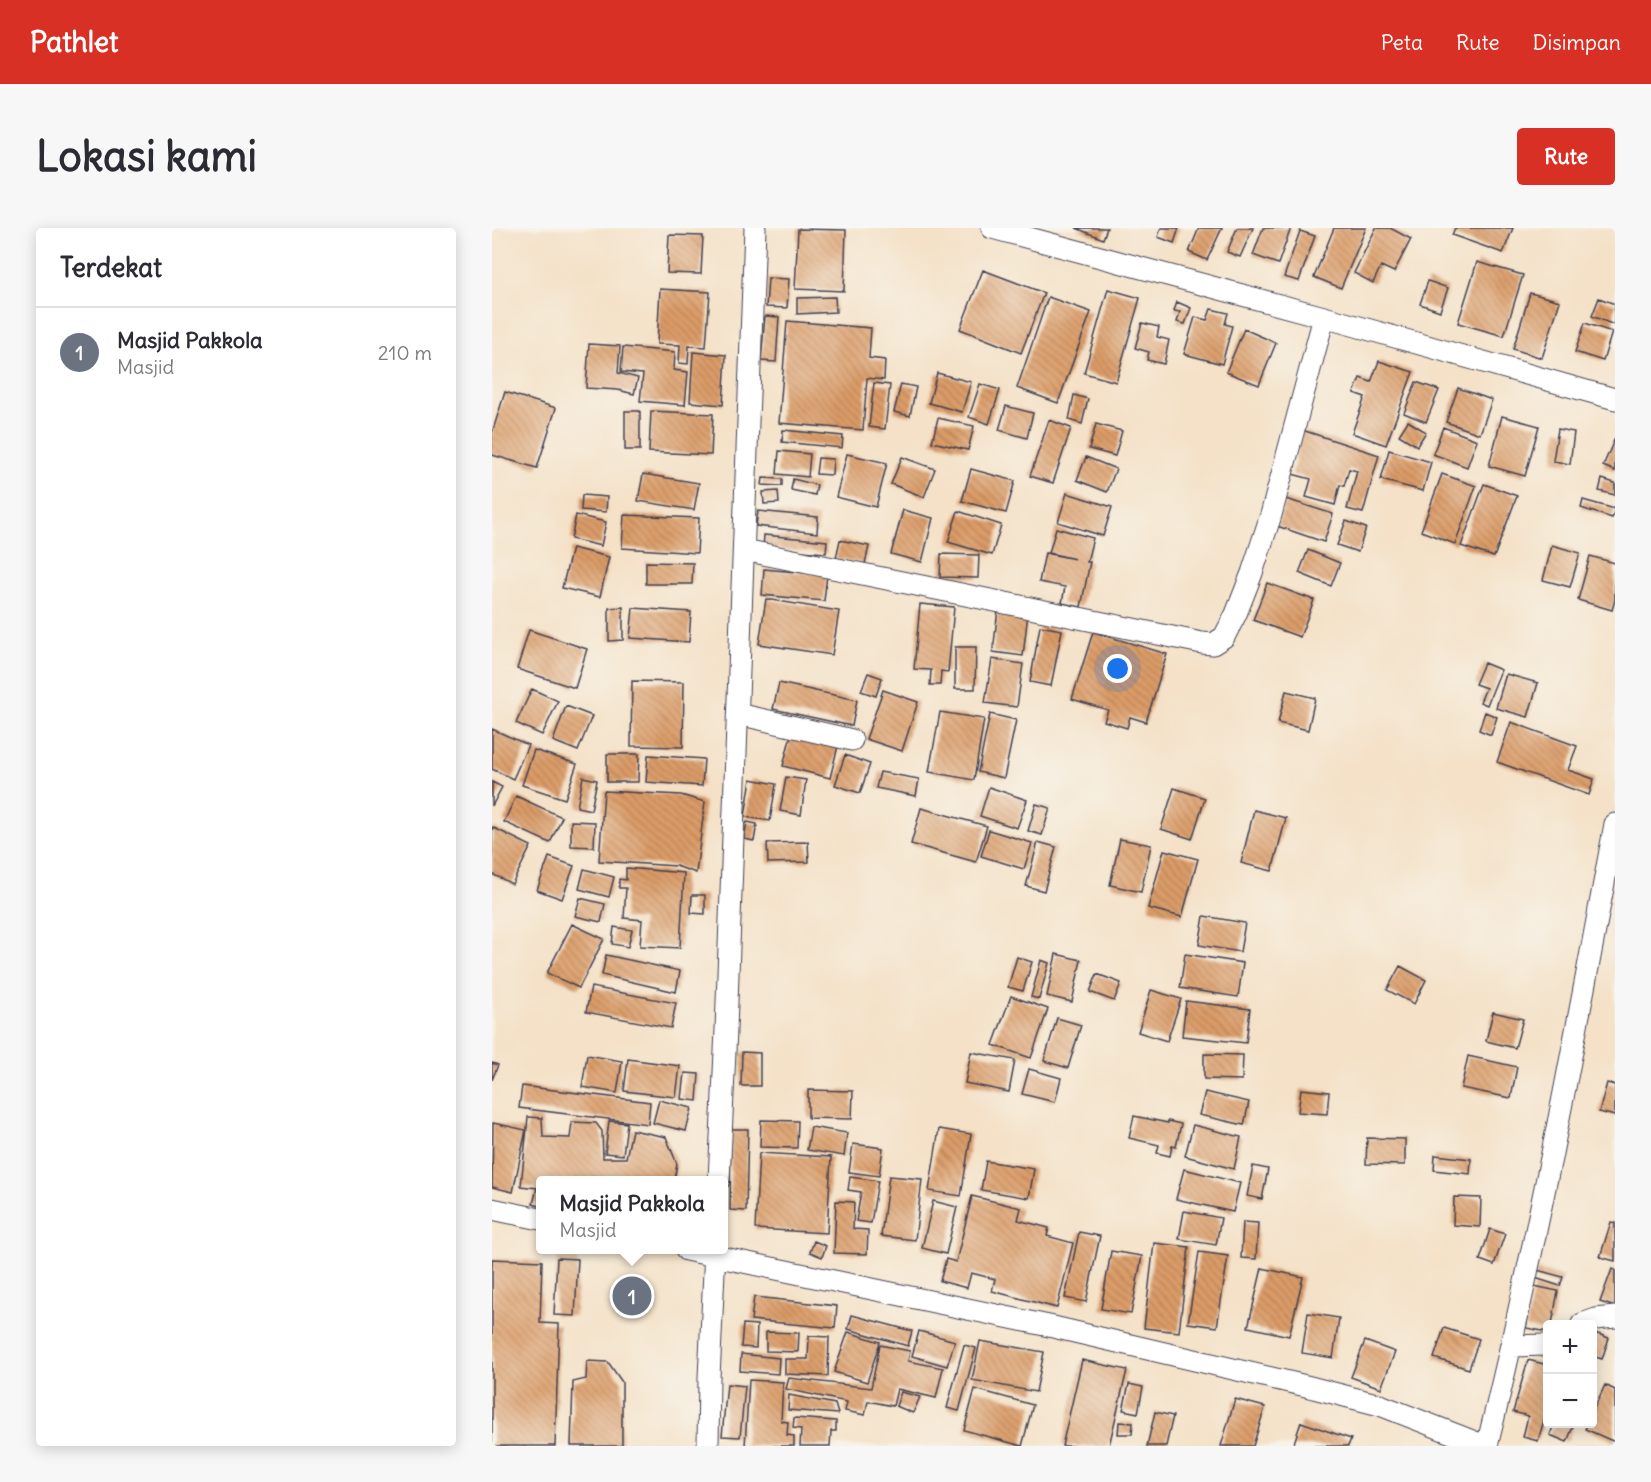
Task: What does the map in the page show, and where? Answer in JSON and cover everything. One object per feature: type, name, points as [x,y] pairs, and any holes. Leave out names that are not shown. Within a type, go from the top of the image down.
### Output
[{"type":"street","points":[[718,1176],[726,1030],[755,228]]},
{"type":"street","points":[[992,228],[1324,317],[1615,399]]},
{"type":"street","points":[[744,550],[1213,644],[1224,637],[1236,614],[1259,554],[1324,317]]},
{"type":"street","points":[[738,714],[852,740]]},
{"type":"street","points":[[724,1254],[1306,1386],[1380,1405],[1486,1446],[1512,1346],[1557,1128],[1615,824]]},
{"type":"street","points":[[492,1209],[536,1219]]},
{"type":"street","points":[[708,1446],[715,1254]]},
{"type":"street","points":[[1593,1320],[1615,1317]]},
{"type":"street","points":[[1512,1346],[1543,1345]]},
{"type":"building","points":[[1076,228],[1107,228],[1103,239]]},
{"type":"building","points":[[1161,228],[1179,228],[1174,243],[1158,237]]},
{"type":"building","points":[[1199,228],[1222,228],[1207,260],[1189,252]]},
{"type":"building","points":[[1237,228],[1253,228],[1240,257],[1227,252]]},
{"type":"building","points":[[1263,228],[1291,228],[1278,264],[1253,255]]},
{"type":"building","points":[[1334,228],[1366,228],[1341,288],[1314,277]]},
{"type":"building","points":[[1376,228],[1390,228],[1411,239],[1394,272],[1381,266],[1373,283],[1354,273]]},
{"type":"building","points":[[1455,228],[1513,228],[1503,253],[1452,235]]},
{"type":"building","points":[[798,229],[846,230],[844,291],[795,289]]},
{"type":"building","points":[[1300,231],[1315,236],[1299,281],[1284,277]]},
{"type":"building","points":[[669,235],[703,236],[701,274],[667,273]]},
{"type":"building","points":[[1477,262],[1523,275],[1504,336],[1458,323]]},
{"type":"building","points":[[983,270],[1044,293],[1021,353],[960,329]]},
{"type":"building","points":[[768,278],[789,279],[787,308],[766,307]]},
{"type":"building","points":[[1428,281],[1448,288],[1440,311],[1420,304]]},
{"type":"building","points":[[660,289],[710,292],[706,347],[689,346],[688,364],[679,363],[680,345],[657,344]]},
{"type":"building","points":[[1108,289],[1140,298],[1116,382],[1084,373]]},
{"type":"building","points":[[1530,293],[1560,301],[1542,358],[1513,349]]},
{"type":"building","points":[[835,297],[836,312],[797,314],[797,298]]},
{"type":"building","points":[[1048,297],[1091,312],[1058,403],[1017,388]]},
{"type":"building","points":[[1599,298],[1615,304],[1614,325],[1592,316]]},
{"type":"building","points":[[1177,302],[1191,308],[1185,324],[1177,322],[1180,312],[1174,311]]},
{"type":"building","points":[[1211,309],[1228,313],[1225,324],[1232,326],[1222,364],[1184,354],[1195,317],[1207,320]]},
{"type":"building","points":[[765,316],[779,317],[776,362],[761,361]]},
{"type":"building","points":[[787,321],[871,328],[869,358],[885,360],[884,380],[867,378],[863,430],[779,423]]},
{"type":"building","points":[[1142,323],[1159,327],[1157,337],[1169,340],[1164,364],[1147,360],[1149,352],[1135,348]]},
{"type":"building","points":[[1585,323],[1612,332],[1603,361],[1575,352]]},
{"type":"building","points":[[1244,329],[1276,343],[1259,385],[1226,372]]},
{"type":"building","points":[[589,344],[620,346],[618,373],[638,378],[634,394],[618,390],[586,388]]},
{"type":"building","points":[[623,347],[675,352],[674,370],[688,372],[685,405],[640,401],[643,374],[621,372]]},
{"type":"building","points":[[693,352],[726,355],[723,405],[690,402]]},
{"type":"building","points":[[1379,361],[1413,372],[1386,445],[1352,433],[1365,397],[1354,393],[1360,378],[1371,382]]},
{"type":"building","points":[[937,373],[971,382],[962,412],[929,403]]},
{"type":"building","points":[[1416,382],[1439,390],[1426,422],[1404,413]]},
{"type":"building","points":[[874,383],[890,385],[885,429],[869,427]]},
{"type":"building","points":[[901,384],[916,387],[910,416],[894,412]]},
{"type":"building","points":[[980,384],[1000,390],[989,424],[969,417]]},
{"type":"building","points":[[1458,388],[1492,400],[1480,434],[1446,422]]},
{"type":"building","points":[[505,392],[556,408],[537,468],[492,455],[492,433]]},
{"type":"building","points":[[1074,395],[1088,399],[1082,424],[1069,420]]},
{"type":"building","points":[[1006,406],[1033,413],[1027,438],[999,430]]},
{"type":"building","points":[[625,411],[640,411],[640,450],[625,450]]},
{"type":"building","points":[[651,411],[713,414],[711,455],[649,452]]},
{"type":"building","points":[[1502,416],[1539,426],[1525,476],[1489,466]]},
{"type":"building","points":[[938,418],[974,426],[968,450],[932,442]]},
{"type":"building","points":[[1049,420],[1071,428],[1053,483],[1030,476]]},
{"type":"building","points":[[1408,421],[1426,432],[1417,446],[1399,435]]},
{"type":"building","points":[[1096,424],[1122,431],[1115,456],[1089,449]]},
{"type":"building","points":[[1443,427],[1477,440],[1467,467],[1433,454]]},
{"type":"building","points":[[1558,429],[1574,432],[1570,464],[1553,461]]},
{"type":"building","points":[[783,430],[843,436],[842,448],[782,442]]},
{"type":"building","points":[[1302,430],[1379,455],[1363,513],[1347,509],[1357,471],[1349,469],[1344,486],[1340,485],[1335,505],[1306,497],[1311,479],[1292,474]]},
{"type":"building","points":[[1615,438],[1615,471],[1603,466]]},
{"type":"building","points":[[1389,450],[1431,462],[1423,491],[1381,480]]},
{"type":"building","points":[[779,451],[810,454],[808,477],[777,474]]},
{"type":"building","points":[[847,454],[887,463],[876,507],[836,497]]},
{"type":"building","points":[[902,457],[935,469],[924,497],[891,484]]},
{"type":"building","points":[[1086,457],[1116,469],[1107,492],[1077,480]]},
{"type":"building","points":[[818,458],[833,459],[832,475],[816,474]]},
{"type":"building","points":[[971,469],[1015,481],[1006,513],[962,501]]},
{"type":"building","points":[[643,474],[699,483],[694,510],[638,501]]},
{"type":"building","points":[[1442,474],[1476,486],[1455,544],[1421,531]]},
{"type":"building","points":[[763,478],[782,479],[782,486],[762,485]]},
{"type":"building","points":[[793,479],[817,485],[815,495],[791,490]]},
{"type":"building","points":[[1602,479],[1615,483],[1615,495],[1599,491]]},
{"type":"building","points":[[1484,484],[1517,496],[1494,557],[1461,546]]},
{"type":"building","points":[[778,491],[779,503],[764,504],[763,492]]},
{"type":"building","points":[[1067,493],[1112,507],[1103,536],[1058,522]]},
{"type":"building","points":[[582,495],[607,497],[606,512],[581,510]]},
{"type":"building","points":[[1286,499],[1333,514],[1324,542],[1277,526]]},
{"type":"building","points":[[1583,500],[1615,509],[1612,518],[1581,508]]},
{"type":"building","points":[[903,510],[933,518],[922,562],[891,554]]},
{"type":"building","points":[[758,511],[818,517],[817,533],[756,526]]},
{"type":"building","points":[[958,511],[1001,525],[992,555],[948,542]]},
{"type":"building","points":[[576,515],[606,522],[601,546],[571,539]]},
{"type":"building","points":[[624,515],[699,518],[697,553],[622,548]]},
{"type":"building","points":[[1346,521],[1366,528],[1358,552],[1337,545]]},
{"type":"building","points":[[1056,528],[1093,538],[1081,607],[1062,603],[1065,587],[1039,582],[1045,553],[1075,559],[1049,553]]},
{"type":"building","points":[[764,535],[827,541],[826,553],[763,548]]},
{"type":"building","points":[[840,540],[869,546],[865,564],[836,558]]},
{"type":"building","points":[[1552,545],[1580,553],[1570,587],[1543,580]]},
{"type":"building","points":[[572,548],[609,557],[600,597],[562,588]]},
{"type":"building","points":[[1308,550],[1340,563],[1331,586],[1299,573]]},
{"type":"building","points":[[941,554],[979,555],[978,578],[940,577]]},
{"type":"building","points":[[1590,556],[1615,563],[1615,600],[1612,610],[1578,600]]},
{"type":"building","points":[[646,562],[693,563],[692,584],[646,584]]},
{"type":"building","points":[[764,569],[827,575],[824,601],[762,595]]},
{"type":"building","points":[[1267,583],[1314,600],[1300,637],[1253,620]]},
{"type":"building","points":[[766,599],[839,611],[832,655],[759,644]]},
{"type":"building","points":[[920,604],[954,607],[948,672],[941,671],[940,685],[930,685],[931,670],[914,669]]},
{"type":"building","points":[[623,607],[623,640],[609,641],[609,608]]},
{"type":"building","points":[[633,608],[691,612],[689,642],[630,638]]},
{"type":"building","points":[[998,609],[1028,613],[1023,656],[993,652]]},
{"type":"building","points":[[1040,626],[1062,630],[1051,686],[1030,682]]},
{"type":"building","points":[[529,630],[587,649],[575,688],[517,669]]},
{"type":"building","points":[[1093,632],[1167,654],[1146,722],[1130,717],[1127,728],[1104,721],[1108,710],[1072,699]]},
{"type":"building","points":[[955,647],[976,647],[975,689],[955,689]]},
{"type":"building","points":[[992,659],[1023,664],[1017,707],[985,703]]},
{"type":"building","points":[[1484,663],[1501,670],[1487,705],[1480,702],[1486,688],[1475,684]]},
{"type":"building","points":[[868,673],[882,678],[876,696],[861,691]]},
{"type":"building","points":[[1506,674],[1538,683],[1528,717],[1496,708]]},
{"type":"building","points":[[632,681],[684,682],[683,747],[631,746]]},
{"type":"building","points":[[779,683],[857,700],[852,726],[773,709]]},
{"type":"building","points":[[532,689],[558,701],[542,735],[516,723]]},
{"type":"building","points":[[883,690],[918,702],[902,751],[866,739]]},
{"type":"building","points":[[1286,691],[1315,698],[1308,730],[1278,723]]},
{"type":"building","points":[[566,706],[592,716],[578,751],[553,741]]},
{"type":"building","points":[[940,712],[984,719],[974,780],[929,772]]},
{"type":"building","points":[[1485,712],[1497,717],[1491,735],[1479,730]]},
{"type":"building","points":[[990,714],[1016,720],[1004,778],[978,772]]},
{"type":"building","points":[[1511,722],[1577,746],[1568,770],[1594,779],[1589,795],[1497,762]]},
{"type":"building","points":[[492,729],[528,745],[513,779],[492,769]]},
{"type":"building","points":[[792,731],[839,742],[830,778],[783,766]]},
{"type":"building","points":[[534,750],[577,764],[565,799],[522,785]]},
{"type":"building","points":[[607,754],[639,754],[638,782],[607,782]]},
{"type":"building","points":[[648,755],[704,759],[702,786],[646,782]]},
{"type":"building","points":[[845,755],[870,764],[860,793],[835,785]]},
{"type":"building","points":[[880,772],[919,779],[916,796],[876,788]]},
{"type":"building","points":[[583,777],[597,780],[591,810],[577,807]]},
{"type":"building","points":[[786,777],[806,780],[801,815],[780,811]]},
{"type":"building","points":[[751,779],[776,784],[770,821],[745,817]]},
{"type":"building","points":[[492,782],[502,787],[492,806]]},
{"type":"building","points":[[989,787],[1027,800],[1017,828],[980,816]]},
{"type":"building","points":[[1174,788],[1205,798],[1192,839],[1161,829]]},
{"type":"building","points":[[604,791],[681,795],[705,802],[696,873],[676,866],[599,861]]},
{"type":"building","points":[[516,796],[562,817],[550,843],[504,822]]},
{"type":"building","points":[[1036,804],[1050,808],[1042,835],[1028,831]]},
{"type":"building","points":[[921,808],[987,826],[976,862],[911,844]]},
{"type":"building","points":[[1254,810],[1286,818],[1272,871],[1241,863]]},
{"type":"building","points":[[571,821],[595,822],[594,847],[571,846]]},
{"type":"building","points":[[747,822],[757,824],[754,841],[744,839]]},
{"type":"building","points":[[492,827],[531,846],[512,884],[492,874]]},
{"type":"building","points":[[989,830],[1032,843],[1024,869],[981,856]]},
{"type":"building","points":[[1120,839],[1151,845],[1141,892],[1110,885]]},
{"type":"building","points":[[808,842],[809,862],[768,863],[767,843]]},
{"type":"building","points":[[1038,842],[1056,847],[1044,891],[1026,886]]},
{"type":"building","points":[[1164,850],[1198,859],[1182,917],[1148,908]]},
{"type":"building","points":[[549,857],[574,866],[562,899],[537,890]]},
{"type":"building","points":[[626,868],[684,873],[680,948],[640,946],[642,920],[624,918],[626,888],[619,888],[619,879],[626,880]]},
{"type":"building","points":[[584,869],[614,877],[609,897],[579,889]]},
{"type":"building","points":[[692,895],[705,895],[705,914],[691,913]]},
{"type":"building","points":[[580,898],[605,904],[601,922],[575,916]]},
{"type":"building","points":[[1204,916],[1245,923],[1240,952],[1199,945]]},
{"type":"building","points":[[572,924],[604,939],[579,988],[547,973]]},
{"type":"building","points":[[614,927],[632,930],[628,947],[612,944]]},
{"type":"building","points":[[1056,954],[1081,960],[1072,1002],[1047,996]]},
{"type":"building","points":[[1185,954],[1243,963],[1238,997],[1180,988]]},
{"type":"building","points":[[606,955],[680,971],[676,992],[602,975]]},
{"type":"building","points":[[1017,957],[1032,962],[1023,991],[1008,987]]},
{"type":"building","points":[[1041,960],[1049,963],[1039,999],[1031,997]]},
{"type":"building","points":[[1400,966],[1426,980],[1414,1004],[1387,990]]},
{"type":"building","points":[[1097,974],[1121,983],[1114,1001],[1090,992]]},
{"type":"building","points":[[591,987],[676,1003],[671,1028],[586,1012]]},
{"type":"building","points":[[1151,990],[1181,999],[1167,1041],[1138,1032]]},
{"type":"building","points":[[1011,996],[1048,1009],[1031,1058],[993,1045]]},
{"type":"building","points":[[1186,1001],[1250,1009],[1246,1043],[1182,1036]]},
{"type":"building","points":[[1493,1012],[1523,1019],[1515,1048],[1486,1041]]},
{"type":"building","points":[[1057,1018],[1081,1025],[1068,1068],[1044,1061]]},
{"type":"building","points":[[742,1052],[760,1053],[760,1086],[741,1086]]},
{"type":"building","points":[[971,1052],[1015,1060],[1009,1092],[965,1083]]},
{"type":"building","points":[[1204,1054],[1243,1055],[1242,1080],[1204,1079]]},
{"type":"building","points":[[587,1055],[622,1061],[617,1093],[582,1087]]},
{"type":"building","points":[[1468,1056],[1517,1067],[1511,1098],[1461,1088]]},
{"type":"building","points":[[628,1059],[680,1066],[676,1097],[624,1091]]},
{"type":"building","points":[[492,1063],[498,1065],[492,1080]]},
{"type":"building","points":[[1029,1069],[1061,1078],[1055,1102],[1022,1094]]},
{"type":"building","points":[[685,1073],[699,1074],[697,1101],[682,1099]]},
{"type":"building","points":[[1607,1083],[1615,1085],[1615,1116],[1599,1112]]},
{"type":"building","points":[[522,1086],[650,1102],[648,1124],[519,1108]]},
{"type":"building","points":[[1301,1089],[1329,1092],[1327,1114],[1298,1112]]},
{"type":"building","points":[[808,1090],[853,1091],[852,1119],[808,1118]]},
{"type":"building","points":[[1205,1092],[1249,1102],[1244,1125],[1199,1115]]},
{"type":"building","points":[[659,1100],[692,1108],[686,1131],[653,1123]]},
{"type":"building","points":[[1134,1116],[1181,1124],[1176,1147],[1172,1146],[1170,1156],[1157,1153],[1159,1145],[1129,1138]]},
{"type":"building","points":[[528,1117],[542,1118],[543,1137],[570,1138],[572,1122],[596,1123],[602,1131],[603,1158],[626,1158],[632,1130],[666,1137],[677,1164],[675,1176],[536,1176],[536,1188],[521,1186]]},
{"type":"building","points":[[761,1120],[798,1121],[797,1148],[760,1147]]},
{"type":"building","points":[[609,1121],[627,1123],[623,1155],[605,1153]]},
{"type":"building","points":[[493,1123],[526,1130],[513,1192],[492,1187]]},
{"type":"building","points":[[1193,1125],[1241,1137],[1234,1169],[1185,1156]]},
{"type":"building","points":[[811,1127],[847,1133],[844,1156],[807,1150]]},
{"type":"building","points":[[731,1129],[748,1129],[746,1211],[730,1210]]},
{"type":"building","points":[[939,1129],[971,1134],[961,1196],[929,1191]]},
{"type":"building","points":[[1367,1138],[1405,1139],[1405,1165],[1366,1164]]},
{"type":"building","points":[[853,1144],[883,1148],[879,1176],[849,1172]]},
{"type":"building","points":[[759,1153],[831,1157],[827,1233],[755,1229]]},
{"type":"building","points":[[1435,1155],[1471,1159],[1470,1174],[1434,1170]]},
{"type":"building","points":[[986,1161],[1034,1169],[1029,1198],[981,1190]]},
{"type":"building","points":[[1253,1166],[1268,1169],[1262,1199],[1247,1196]]},
{"type":"building","points":[[1184,1169],[1240,1183],[1233,1212],[1176,1199]]},
{"type":"building","points":[[889,1176],[922,1179],[915,1240],[881,1236]]},
{"type":"building","points":[[850,1177],[878,1181],[871,1223],[856,1221],[861,1192],[848,1190]]},
{"type":"building","points":[[972,1196],[1021,1208],[1018,1220],[1049,1228],[1047,1236],[1073,1243],[1057,1308],[992,1291],[995,1279],[971,1273],[967,1288],[940,1281],[946,1259],[956,1262]]},
{"type":"building","points":[[1454,1197],[1481,1198],[1480,1227],[1453,1225]]},
{"type":"building","points":[[836,1201],[854,1202],[853,1229],[868,1230],[867,1254],[834,1253]]},
{"type":"building","points":[[933,1201],[957,1207],[946,1254],[922,1248]]},
{"type":"building","points":[[1184,1211],[1221,1218],[1216,1245],[1179,1239]]},
{"type":"building","points":[[1243,1222],[1258,1223],[1256,1259],[1241,1258]]},
{"type":"building","points":[[1611,1222],[1615,1223],[1615,1261],[1600,1257]]},
{"type":"building","points":[[1490,1229],[1505,1234],[1494,1265],[1480,1260]]},
{"type":"building","points":[[1079,1232],[1100,1236],[1086,1302],[1065,1298]]},
{"type":"building","points":[[814,1241],[826,1246],[822,1257],[810,1252]]},
{"type":"building","points":[[1154,1243],[1189,1247],[1179,1332],[1144,1328]]},
{"type":"building","points":[[1111,1251],[1142,1256],[1131,1314],[1101,1309]]},
{"type":"building","points":[[1199,1252],[1228,1256],[1217,1327],[1188,1323]]},
{"type":"building","points":[[557,1258],[578,1259],[575,1316],[554,1315]]},
{"type":"building","points":[[492,1259],[542,1261],[540,1323],[559,1324],[555,1446],[492,1446]]},
{"type":"building","points":[[1262,1268],[1303,1277],[1289,1336],[1248,1327]]},
{"type":"building","points":[[1612,1269],[1615,1270],[1615,1307],[1600,1302]]},
{"type":"building","points":[[1537,1270],[1563,1277],[1560,1286],[1535,1278]]},
{"type":"building","points":[[1534,1286],[1558,1291],[1553,1320],[1543,1320],[1543,1331],[1526,1328]]},
{"type":"building","points":[[754,1297],[837,1306],[835,1328],[751,1320]]},
{"type":"building","points":[[1308,1313],[1339,1318],[1333,1358],[1302,1353]]},
{"type":"building","points":[[852,1315],[912,1331],[908,1346],[848,1329]]},
{"type":"building","points":[[743,1324],[757,1325],[756,1348],[741,1347]]},
{"type":"building","points":[[1444,1328],[1479,1339],[1469,1369],[1434,1358]]},
{"type":"building","points":[[919,1331],[955,1341],[947,1366],[912,1356]]},
{"type":"building","points":[[766,1332],[799,1333],[798,1352],[766,1351]]},
{"type":"building","points":[[848,1332],[880,1342],[867,1382],[834,1372]]},
{"type":"building","points":[[1597,1334],[1609,1338],[1602,1359],[1597,1358]]},
{"type":"building","points":[[809,1336],[829,1337],[828,1376],[785,1374],[785,1359],[808,1359]]},
{"type":"building","points":[[980,1341],[1044,1352],[1036,1392],[972,1380]]},
{"type":"building","points":[[1365,1341],[1395,1352],[1381,1388],[1351,1377]]},
{"type":"building","points":[[880,1345],[910,1351],[908,1361],[943,1368],[936,1398],[897,1389],[893,1406],[868,1401],[865,1415],[845,1411],[847,1402],[786,1389],[789,1378],[871,1388]]},
{"type":"building","points":[[964,1345],[976,1348],[959,1411],[947,1408]]},
{"type":"building","points":[[741,1354],[779,1358],[778,1374],[740,1371]]},
{"type":"building","points":[[1082,1360],[1127,1370],[1109,1446],[1062,1446]]},
{"type":"building","points":[[1528,1360],[1543,1364],[1543,1424],[1538,1441],[1523,1437],[1528,1416],[1513,1412]]},
{"type":"building","points":[[587,1361],[608,1362],[622,1382],[622,1446],[571,1446],[573,1382],[586,1379]]},
{"type":"building","points":[[749,1380],[783,1382],[781,1421],[788,1422],[787,1435],[794,1436],[794,1446],[745,1446]]},
{"type":"building","points":[[727,1384],[745,1386],[740,1437],[722,1436]]},
{"type":"building","points":[[1129,1384],[1143,1387],[1138,1413],[1123,1410]]},
{"type":"building","points":[[1605,1385],[1615,1390],[1615,1442],[1585,1429],[1597,1428],[1597,1402]]},
{"type":"building","points":[[975,1389],[1033,1405],[1022,1446],[964,1430]]},
{"type":"building","points":[[901,1392],[920,1397],[913,1413],[896,1406]]},
{"type":"building","points":[[789,1395],[835,1404],[838,1414],[788,1410]]},
{"type":"building","points":[[1235,1399],[1265,1407],[1253,1446],[1221,1446]]},
{"type":"building","points":[[1155,1412],[1173,1416],[1166,1446],[1147,1446]]},
{"type":"building","points":[[794,1418],[836,1421],[836,1431],[831,1431],[830,1446],[800,1446],[801,1429],[793,1428]]},
{"type":"building","points":[[1119,1422],[1133,1423],[1132,1434],[1118,1434]]},
{"type":"building","points":[[1301,1422],[1351,1439],[1348,1446],[1293,1446]]},
{"type":"building","points":[[1553,1428],[1572,1428],[1567,1442],[1550,1435]]},
{"type":"place","name":"Masjid Pakkola","points":[[632,1296]]}]
